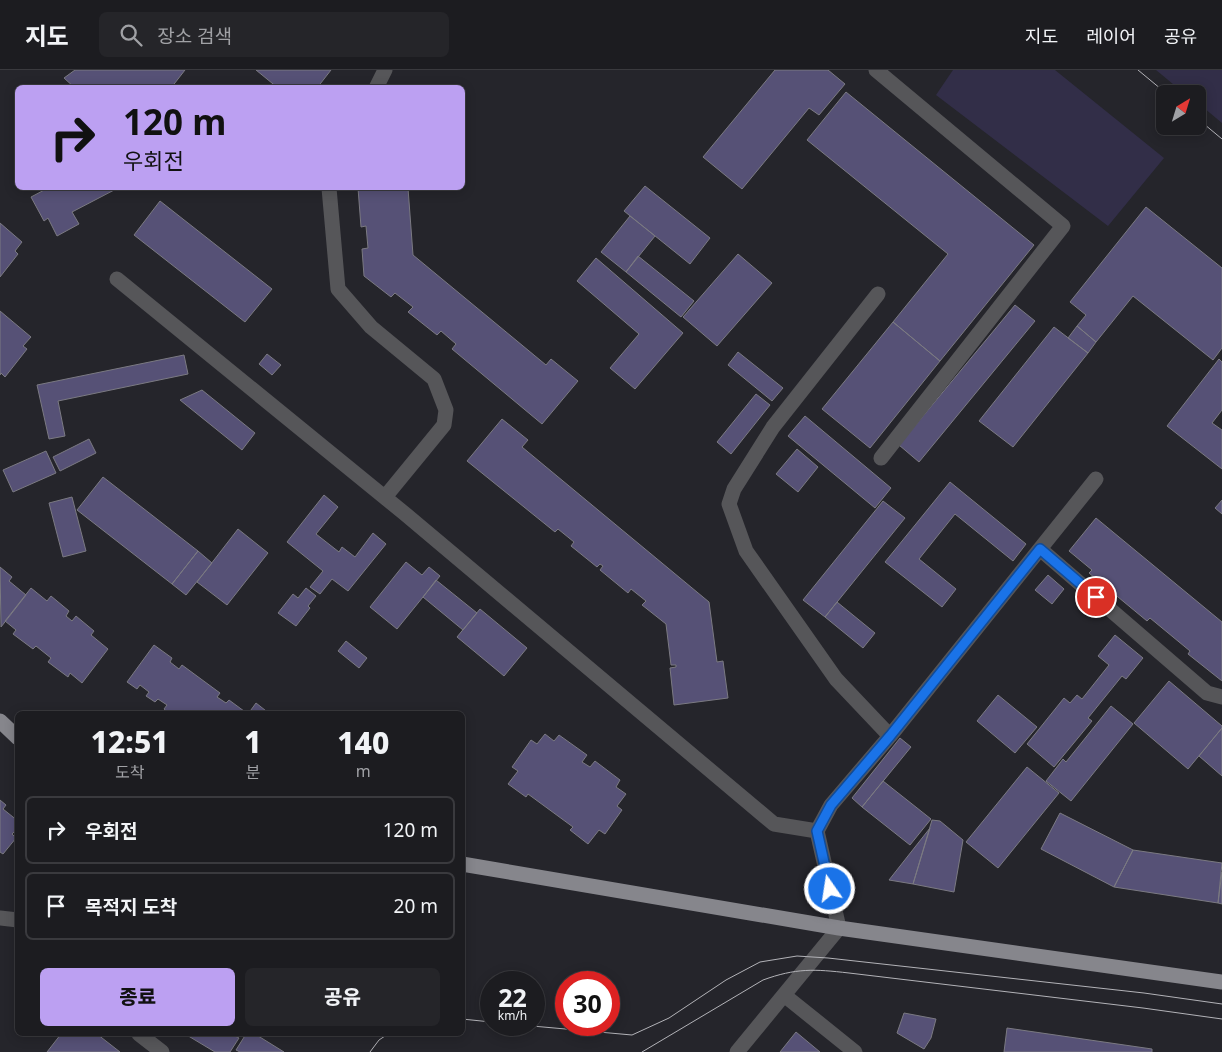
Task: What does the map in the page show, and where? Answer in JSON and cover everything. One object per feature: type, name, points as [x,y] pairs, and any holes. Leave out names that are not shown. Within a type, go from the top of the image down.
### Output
[{"type":"main road","points":[[0,721],[15,735]]},
{"type":"main road","points":[[465,865],[839,928],[1222,982]]},
{"type":"street","points":[[378,85],[385,70]]},
{"type":"street","points":[[876,70],[1062,226],[881,458]]},
{"type":"street","points":[[329,190],[338,289],[371,327],[434,379],[446,410],[444,426],[385,498]]},
{"type":"street","points":[[117,279],[385,498],[774,824],[817,831]]},
{"type":"street","points":[[878,294],[773,427],[734,488],[729,504],[746,551],[751,559],[836,679],[890,736]]},
{"type":"street","points":[[737,1052],[839,928],[817,831],[831,805],[890,736],[1096,479]]},
{"type":"street","points":[[1040,549],[1207,693],[1222,697]]},
{"type":"street","points":[[0,918],[15,920]]},
{"type":"street","points":[[784,995],[855,1052]]},
{"type":"street","points":[[142,1036],[162,1052]]},
{"type":"shaded area","points":[[953,70],[1055,70],[1164,158],[1108,226],[936,95]]},
{"type":"shaded area","points":[[1156,70],[1222,70],[1222,123],[1206,110],[1206,85],[1174,85]]},
{"type":"building","points":[[75,70],[185,70],[173,85],[72,85],[64,78]]},
{"type":"building","points":[[256,70],[331,70],[319,85],[274,85]]},
{"type":"building","points":[[775,70],[828,70],[845,84],[819,115],[809,108],[742,189],[703,157]]},
{"type":"building","points":[[846,92],[1034,245],[940,361],[893,322],[948,254],[807,140]]},
{"type":"building","points":[[645,186],[710,238],[690,264],[624,211]]},
{"type":"building","points":[[44,190],[114,190],[72,212],[79,224],[57,236],[48,218],[44,221],[31,197]]},
{"type":"building","points":[[358,190],[408,190],[413,255],[546,365],[551,359],[578,381],[542,424],[452,349],[456,344],[441,331],[437,335],[408,312],[413,307],[395,293],[391,297],[364,276],[362,249],[368,248],[366,226],[361,227]]},
{"type":"building","points":[[160,201],[272,289],[245,322],[134,235]]},
{"type":"building","points":[[1146,207],[1222,268],[1222,348],[1213,360],[1133,296],[1096,342],[1077,326],[1086,315],[1070,302]]},
{"type":"building","points":[[630,216],[655,236],[626,272],[601,252]]},
{"type":"building","points":[[0,223],[22,242],[15,251],[18,254],[0,277]]},
{"type":"building","points":[[738,254],[772,283],[717,346],[683,317]]},
{"type":"building","points":[[638,256],[694,301],[681,317],[626,272]]},
{"type":"building","points":[[596,258],[683,333],[635,389],[610,368],[639,334],[577,281]]},
{"type":"building","points":[[1015,305],[1035,321],[919,462],[899,445]]},
{"type":"building","points":[[0,311],[31,337],[23,346],[27,349],[5,377],[1,373],[0,375]]},
{"type":"building","points":[[893,322],[940,361],[870,448],[822,409]]},
{"type":"building","points":[[1077,326],[1096,342],[1088,353],[1068,338]]},
{"type":"building","points":[[1054,327],[1088,353],[1013,447],[979,421]]},
{"type":"building","points":[[738,352],[783,388],[772,401],[728,365]]},
{"type":"building","points":[[267,354],[281,365],[272,375],[259,364]]},
{"type":"building","points":[[184,355],[188,374],[58,401],[65,436],[49,439],[37,385]]},
{"type":"building","points":[[1219,359],[1222,362],[1222,410],[1212,423],[1222,430],[1222,469],[1167,426]]},
{"type":"building","points":[[202,390],[255,433],[242,450],[180,400]]},
{"type":"building","points":[[756,394],[770,405],[731,454],[717,442]]},
{"type":"building","points":[[805,416],[891,488],[875,508],[788,436]]},
{"type":"building","points":[[502,419],[528,440],[522,447],[709,602],[717,662],[723,661],[728,698],[674,705],[670,668],[676,667],[676,665],[671,665],[666,624],[642,605],[646,601],[631,589],[628,593],[600,570],[603,566],[600,564],[597,567],[571,546],[574,542],[558,529],[555,532],[467,461]]},
{"type":"building","points":[[89,439],[96,453],[60,471],[53,457]]},
{"type":"building","points":[[797,449],[818,467],[798,492],[776,474]]},
{"type":"building","points":[[46,451],[56,473],[13,492],[3,470]]},
{"type":"building","points":[[103,477],[198,551],[172,584],[77,510]]},
{"type":"building","points":[[950,482],[1026,544],[1013,561],[955,514],[919,559],[956,589],[942,607],[885,562]]},
{"type":"building","points":[[324,495],[338,507],[316,534],[339,552],[342,547],[355,557],[373,533],[386,544],[348,591],[332,579],[320,594],[310,587],[323,571],[287,542]]},
{"type":"building","points":[[72,497],[86,551],[63,557],[49,503]]},
{"type":"building","points":[[1222,500],[1222,514],[1215,508]]},
{"type":"building","points":[[883,501],[905,518],[825,617],[803,600]]},
{"type":"building","points":[[1096,518],[1222,622],[1222,681],[1188,654],[1190,651],[1150,618],[1147,621],[1089,573],[1092,570],[1069,551]]},
{"type":"building","points":[[238,529],[268,553],[227,605],[197,582]]},
{"type":"building","points":[[198,551],[212,563],[186,595],[172,584]]},
{"type":"building","points":[[406,562],[422,575],[429,567],[440,576],[397,629],[370,607]]},
{"type":"building","points":[[0,567],[12,577],[9,581],[26,595],[1,627]]},
{"type":"building","points":[[1048,575],[1064,589],[1052,604],[1035,590]]},
{"type":"building","points":[[436,580],[477,613],[463,630],[423,597]]},
{"type":"building","points":[[31,588],[47,601],[51,596],[69,611],[66,616],[72,621],[76,616],[94,631],[91,635],[108,649],[82,683],[70,673],[68,677],[48,662],[51,658],[36,646],[33,649],[13,634],[16,630],[5,621]]},
{"type":"building","points":[[306,588],[316,596],[308,606],[310,608],[296,626],[278,613],[293,594],[298,598]]},
{"type":"building","points":[[837,602],[875,633],[863,648],[825,617]]},
{"type":"building","points":[[480,609],[527,648],[504,676],[457,637]]},
{"type":"building","points":[[1115,635],[1143,658],[1126,679],[1122,676],[1088,718],[1092,721],[1054,767],[1027,744],[1064,698],[1070,703],[1077,695],[1082,699],[1109,665],[1098,656]]},
{"type":"building","points":[[346,641],[367,658],[359,668],[338,651]]},
{"type":"building","points":[[154,645],[172,658],[170,662],[179,669],[182,665],[220,693],[217,697],[226,703],[229,700],[244,711],[166,711],[164,709],[167,705],[158,699],[155,702],[146,696],[149,692],[140,685],[137,689],[127,682]]},
{"type":"building","points":[[1169,681],[1222,726],[1188,769],[1134,723]]},
{"type":"building","points":[[998,695],[1037,727],[1015,753],[977,721]]},
{"type":"building","points":[[256,703],[266,711],[250,711]]},
{"type":"building","points":[[1111,706],[1133,724],[1071,801],[1046,781],[1063,759],[1066,762]]},
{"type":"building","points":[[1222,728],[1222,776],[1199,756]]},
{"type":"building","points":[[545,734],[554,741],[559,735],[587,755],[582,762],[590,767],[595,761],[620,780],[616,787],[626,794],[617,806],[622,810],[605,834],[599,830],[588,844],[570,830],[573,827],[528,794],[526,797],[508,784],[518,771],[512,767],[531,740],[537,744]]},
{"type":"building","points":[[900,738],[911,747],[862,807],[852,798]]},
{"type":"building","points":[[1027,767],[1059,793],[998,868],[966,842]]},
{"type":"building","points":[[883,781],[931,819],[910,845],[862,807]]},
{"type":"building","points":[[0,800],[6,805],[3,809],[15,819],[15,831],[12,834],[15,839],[3,854],[0,852]]},
{"type":"building","points":[[1060,813],[1133,850],[1114,887],[1041,849]]},
{"type":"building","points":[[932,820],[940,821],[963,840],[954,892],[913,884]]},
{"type":"building","points":[[930,828],[913,884],[889,880]]},
{"type":"building","points":[[1133,850],[1222,863],[1218,903],[1114,887]]},
{"type":"building","points":[[1222,872],[1222,904],[1218,903]]},
{"type":"building","points":[[904,1013],[936,1019],[931,1038],[924,1049],[897,1033]]},
{"type":"building","points":[[1007,1028],[1152,1049],[1152,1052],[1004,1052]]},
{"type":"building","points":[[796,1032],[820,1052],[780,1052]]},
{"type":"building","points":[[59,1036],[100,1036],[120,1052],[47,1052]]},
{"type":"building","points":[[188,1036],[235,1036],[239,1038],[230,1052],[215,1052]]},
{"type":"building","points":[[245,1036],[258,1036],[284,1052],[240,1052],[236,1050]]},
{"type":"tram line","points":[[1138,70],[1156,85]]},
{"type":"tram line","points":[[1206,126],[1222,139]]},
{"type":"tram line","points":[[545,1027],[632,1035],[669,1018],[726,980],[760,962],[797,956],[1144,993],[1222,1004]]},
{"type":"tram line","points":[[642,1052],[763,980],[785,973],[805,970],[849,973],[1222,1019]]},
{"type":"tram line","points":[[465,1019],[480,1021]]},
{"type":"tram line","points":[[370,1052],[379,1040],[385,1036]]},
{"type":"route","points":[[830,889],[817,831],[831,805],[890,736],[1040,549],[1096,597]]}]
